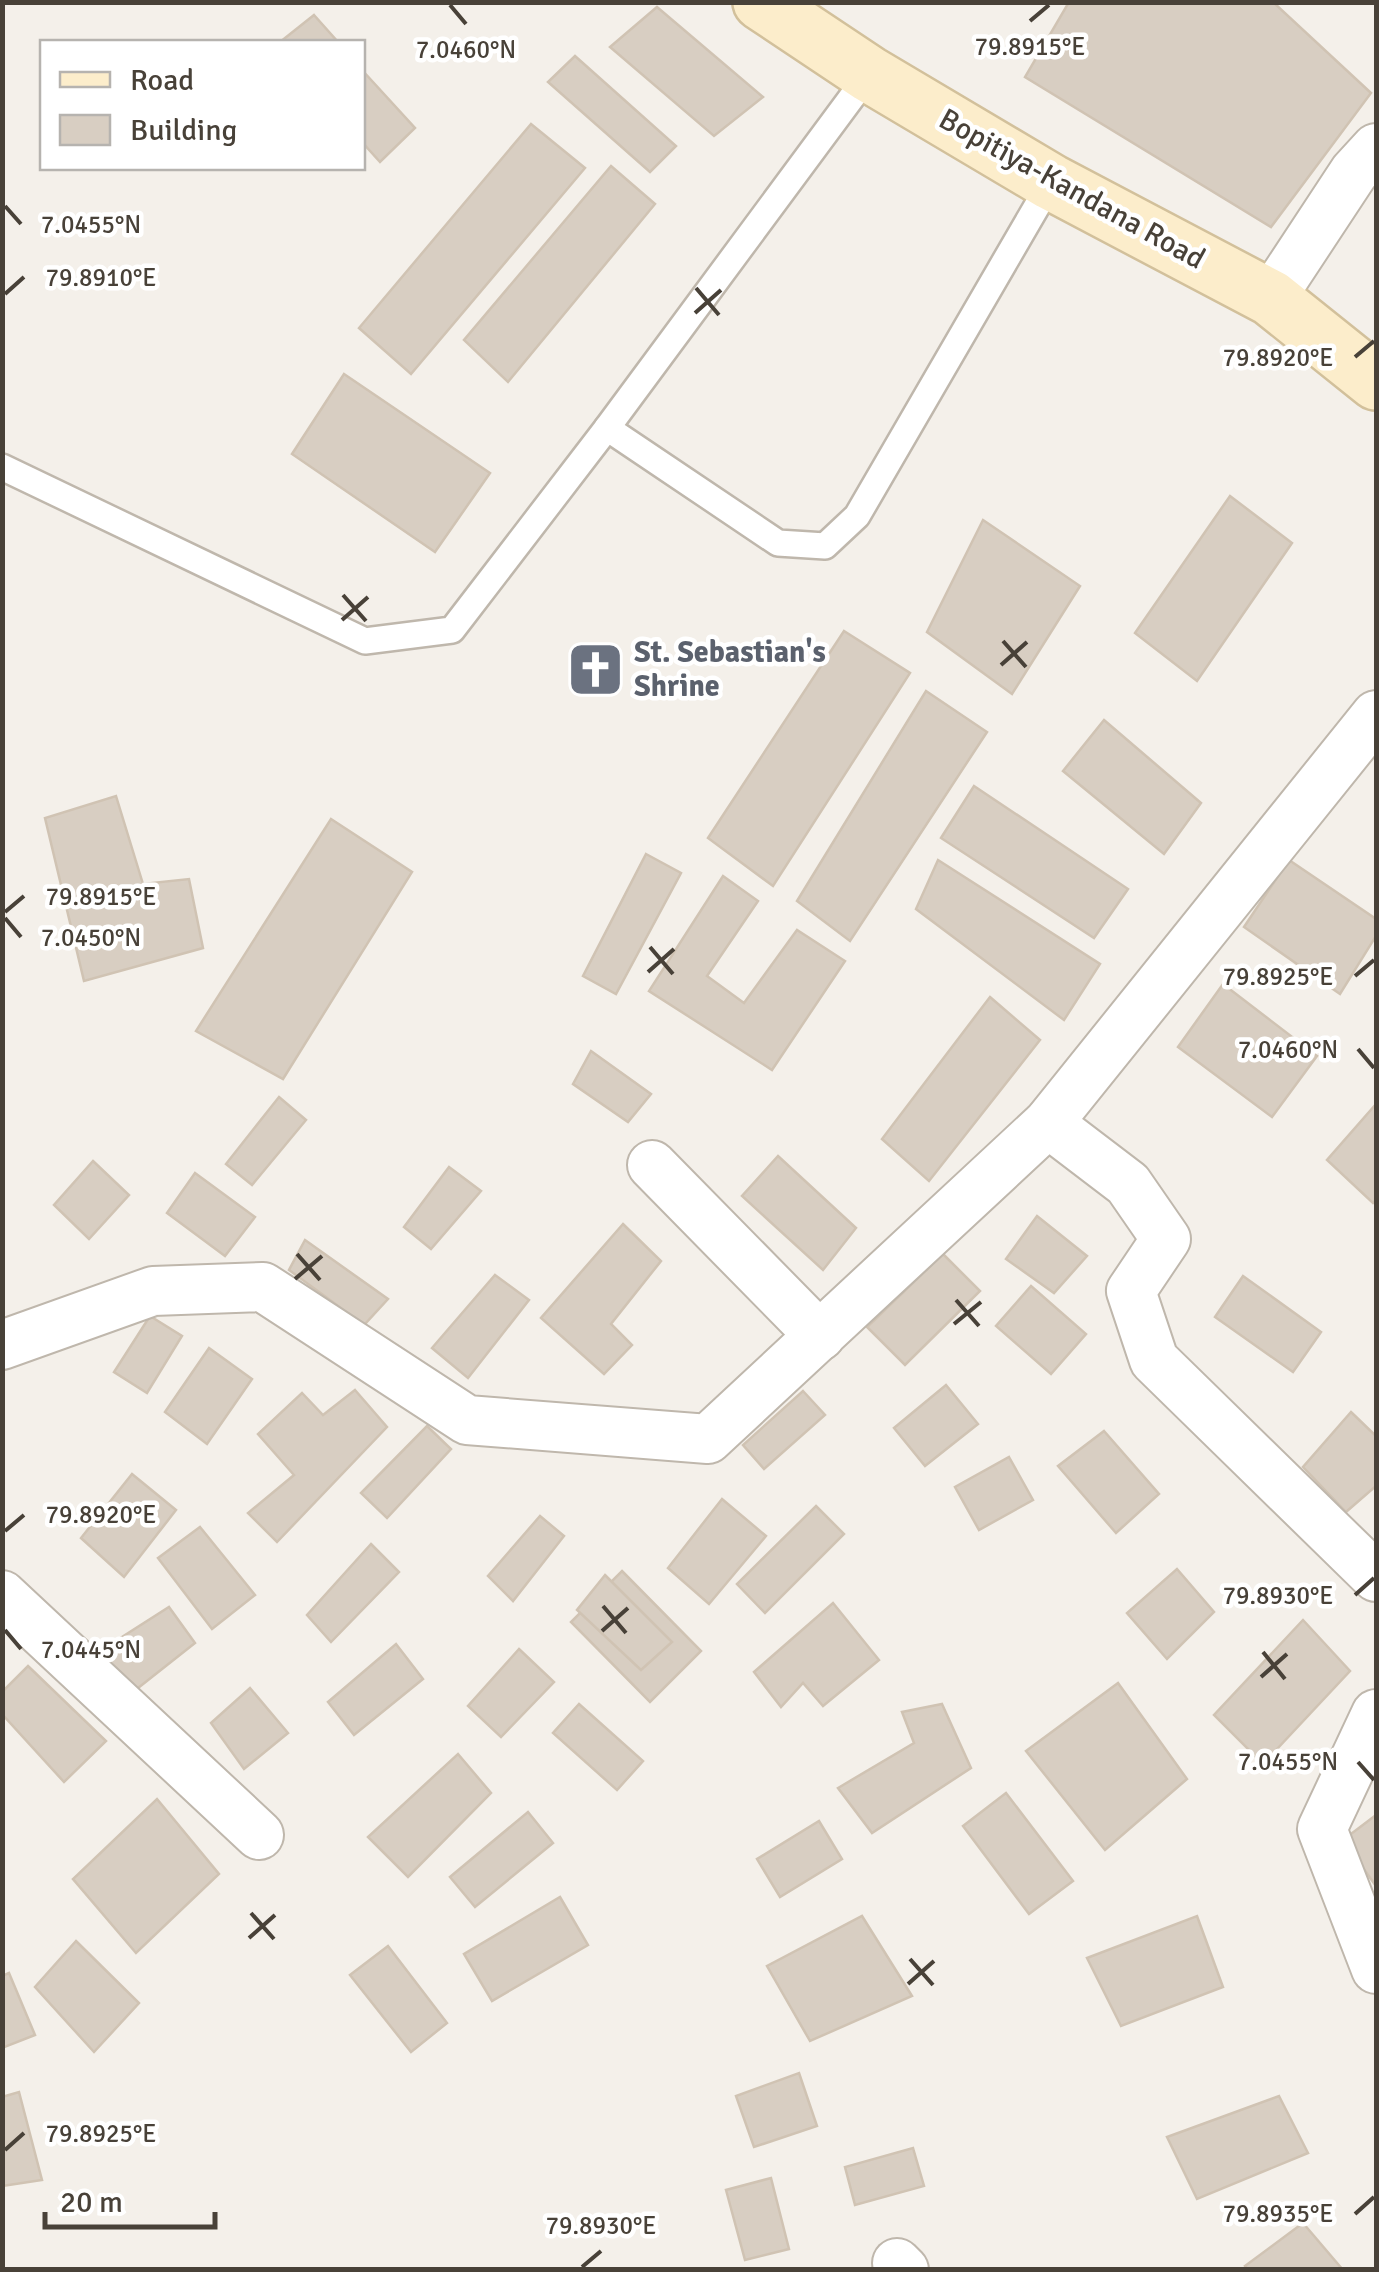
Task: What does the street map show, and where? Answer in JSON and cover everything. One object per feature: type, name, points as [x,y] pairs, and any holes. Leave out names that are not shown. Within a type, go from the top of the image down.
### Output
[{"type":"street","name":"Bopitiya-Kandana Road","points":[[762,2],[870,74],[1050,182],[1271,298],[1376,382]]},
{"type":"street","points":[[1271,298],[1354,172],[1376,148]]},
{"type":"street","points":[[2,1345],[153,1291],[263,1287],[467,1420],[708,1439],[1048,1123],[1376,716]]},
{"type":"street","points":[[1048,1123],[1128,1184],[1166,1239],[1132,1290],[1154,1360],[1376,1578]]},
{"type":"street","points":[[652,1165],[820,1336]]},
{"type":"street","points":[[2,1595],[259,1835]]},
{"type":"street","points":[[1376,1714],[1322,1829],[1376,1969]]},
{"type":"lane","points":[[2,467],[365,641],[452,630],[870,74]]},
{"type":"lane","points":[[607,428],[778,544],[825,546],[857,516],[1050,182]]},
{"type":"building","points":[[1069,2],[1273,2],[1371,93],[1271,227],[1025,77]]},
{"type":"building","points":[[657,7],[763,97],[714,136],[610,47]]},
{"type":"building","points":[[314,15],[336,40],[283,40]]},
{"type":"building","points":[[575,56],[676,146],[650,172],[548,82]]},
{"type":"building","points":[[365,73],[415,128],[380,162],[365,145]]},
{"type":"building","points":[[531,124],[585,168],[411,374],[359,328]]},
{"type":"building","points":[[611,166],[655,204],[508,382],[464,340]]},
{"type":"building","points":[[344,374],[490,473],[435,552],[292,454]]},
{"type":"building","points":[[1230,496],[1292,543],[1197,681],[1135,633]]},
{"type":"building","points":[[983,520],[1080,586],[1012,694],[927,632]]},
{"type":"building","points":[[844,631],[910,673],[773,886],[708,838]]},
{"type":"building","points":[[926,691],[987,732],[850,941],[797,901]]},
{"type":"building","points":[[1104,720],[1201,803],[1164,854],[1063,771]]},
{"type":"building","points":[[974,786],[1128,889],[1094,938],[941,838]]},
{"type":"building","points":[[116,796],[143,884],[189,879],[203,948],[84,981],[45,818]]},
{"type":"building","points":[[331,819],[412,872],[283,1079],[196,1031]]},
{"type":"building","points":[[646,854],[681,873],[616,994],[583,976]]},
{"type":"building","points":[[938,860],[1100,964],[1064,1020],[916,909]]},
{"type":"building","points":[[1289,860],[1376,919],[1376,936],[1340,994],[1244,927]]},
{"type":"building","points":[[723,876],[758,901],[707,976],[744,1003],[797,930],[845,961],[772,1070],[649,991]]},
{"type":"building","points":[[1223,984],[1317,1056],[1272,1117],[1178,1047]]},
{"type":"building","points":[[990,997],[1040,1040],[929,1181],[882,1139]]},
{"type":"building","points":[[591,1051],[651,1094],[628,1122],[573,1084]]},
{"type":"building","points":[[279,1097],[306,1120],[252,1185],[226,1164]]},
{"type":"building","points":[[1376,1104],[1376,1200],[1373,1203],[1327,1160]]},
{"type":"building","points":[[778,1156],[856,1228],[823,1270],[742,1196]]},
{"type":"building","points":[[93,1161],[129,1195],[89,1239],[54,1205]]},
{"type":"building","points":[[449,1167],[481,1191],[431,1249],[404,1227]]},
{"type":"building","points":[[195,1173],[255,1217],[225,1256],[167,1213]]},
{"type":"building","points":[[1037,1216],[1087,1256],[1054,1293],[1006,1259]]},
{"type":"building","points":[[623,1224],[661,1261],[611,1324],[632,1345],[604,1374],[541,1318]]},
{"type":"building","points":[[305,1240],[388,1299],[364,1325],[289,1270]]},
{"type":"building","points":[[943,1254],[980,1291],[905,1365],[867,1327]]},
{"type":"building","points":[[495,1275],[529,1300],[468,1378],[432,1348]]},
{"type":"building","points":[[1243,1276],[1321,1332],[1293,1372],[1215,1317]]},
{"type":"building","points":[[1031,1286],[1086,1334],[1051,1374],[996,1326]]},
{"type":"building","points":[[150,1316],[182,1336],[147,1393],[114,1372]]},
{"type":"building","points":[[209,1348],[252,1379],[207,1444],[165,1412]]},
{"type":"building","points":[[946,1385],[978,1424],[925,1466],[894,1428]]},
{"type":"building","points":[[355,1390],[387,1427],[277,1542],[248,1513],[294,1475],[258,1434],[302,1393],[323,1415]]},
{"type":"building","points":[[803,1391],[825,1415],[764,1469],[743,1445]]},
{"type":"building","points":[[1351,1412],[1376,1436],[1376,1486],[1346,1512],[1303,1467]]},
{"type":"building","points":[[427,1426],[451,1449],[387,1518],[361,1493]]},
{"type":"building","points":[[1104,1431],[1159,1494],[1116,1533],[1058,1466]]},
{"type":"building","points":[[1009,1457],[1033,1500],[979,1530],[955,1487]]},
{"type":"building","points":[[132,1474],[176,1510],[124,1577],[81,1538]]},
{"type":"building","points":[[722,1499],[766,1536],[709,1604],[668,1568]]},
{"type":"building","points":[[816,1506],[844,1534],[765,1613],[737,1584]]},
{"type":"building","points":[[540,1516],[564,1536],[513,1601],[488,1576]]},
{"type":"building","points":[[200,1527],[255,1595],[212,1629],[158,1558]]},
{"type":"building","points":[[371,1544],[399,1572],[331,1642],[307,1615]]},
{"type":"building","points":[[1177,1569],[1214,1612],[1167,1659],[1127,1613]]},
{"type":"building","points":[[622,1571],[701,1651],[650,1702],[571,1622]]},
{"type":"building","points":[[605,1575],[672,1642],[641,1670],[577,1610]]},
{"type":"building","points":[[833,1603],[879,1660],[823,1706],[803,1683],[781,1707],[754,1672]]},
{"type":"building","points":[[169,1607],[195,1643],[133,1692],[100,1651]]},
{"type":"building","points":[[1303,1620],[1350,1671],[1263,1764],[1214,1715]]},
{"type":"building","points":[[396,1644],[423,1679],[354,1735],[328,1702]]},
{"type":"building","points":[[519,1649],[554,1682],[501,1737],[468,1706]]},
{"type":"building","points":[[28,1666],[106,1741],[64,1782],[2,1714],[2,1692]]},
{"type":"building","points":[[1118,1683],[1187,1779],[1105,1850],[1026,1751]]},
{"type":"building","points":[[250,1688],[288,1733],[244,1769],[211,1723]]},
{"type":"building","points":[[579,1704],[643,1761],[617,1790],[553,1733]]},
{"type":"building","points":[[942,1704],[971,1768],[872,1833],[838,1788],[914,1743],[902,1712]]},
{"type":"building","points":[[458,1754],[491,1793],[408,1877],[368,1837]]},
{"type":"building","points":[[1006,1793],[1073,1881],[1029,1914],[963,1826]]},
{"type":"building","points":[[157,1799],[219,1874],[136,1953],[73,1879]]},
{"type":"building","points":[[528,1812],[553,1843],[475,1907],[450,1877]]},
{"type":"building","points":[[1376,1815],[1376,1886],[1343,1840]]},
{"type":"building","points":[[819,1821],[842,1859],[780,1897],[757,1859]]},
{"type":"building","points":[[560,1897],[588,1945],[492,2001],[464,1954]]},
{"type":"building","points":[[862,1916],[912,1996],[810,2041],[767,1966]]},
{"type":"building","points":[[1197,1916],[1223,1987],[1121,2026],[1087,1958]]},
{"type":"building","points":[[76,1941],[139,2003],[94,2052],[35,1987]]},
{"type":"building","points":[[388,1946],[447,2023],[411,2052],[350,1975]]},
{"type":"building","points":[[9,1973],[35,2035],[2,2048],[2,1976]]},
{"type":"building","points":[[799,2073],[817,2126],[754,2147],[736,2096]]},
{"type":"building","points":[[19,2092],[42,2180],[2,2186],[2,2097]]},
{"type":"building","points":[[1279,2096],[1308,2153],[1197,2199],[1167,2137]]},
{"type":"building","points":[[913,2148],[924,2186],[855,2205],[845,2167]]},
{"type":"building","points":[[771,2178],[789,2249],[745,2260],[726,2190]]},
{"type":"building","points":[[1303,2223],[1343,2270],[1248,2270],[1245,2266]]},
{"type":"place","name":"St. Sebastian's Shrine","points":[[595,669]]}]
